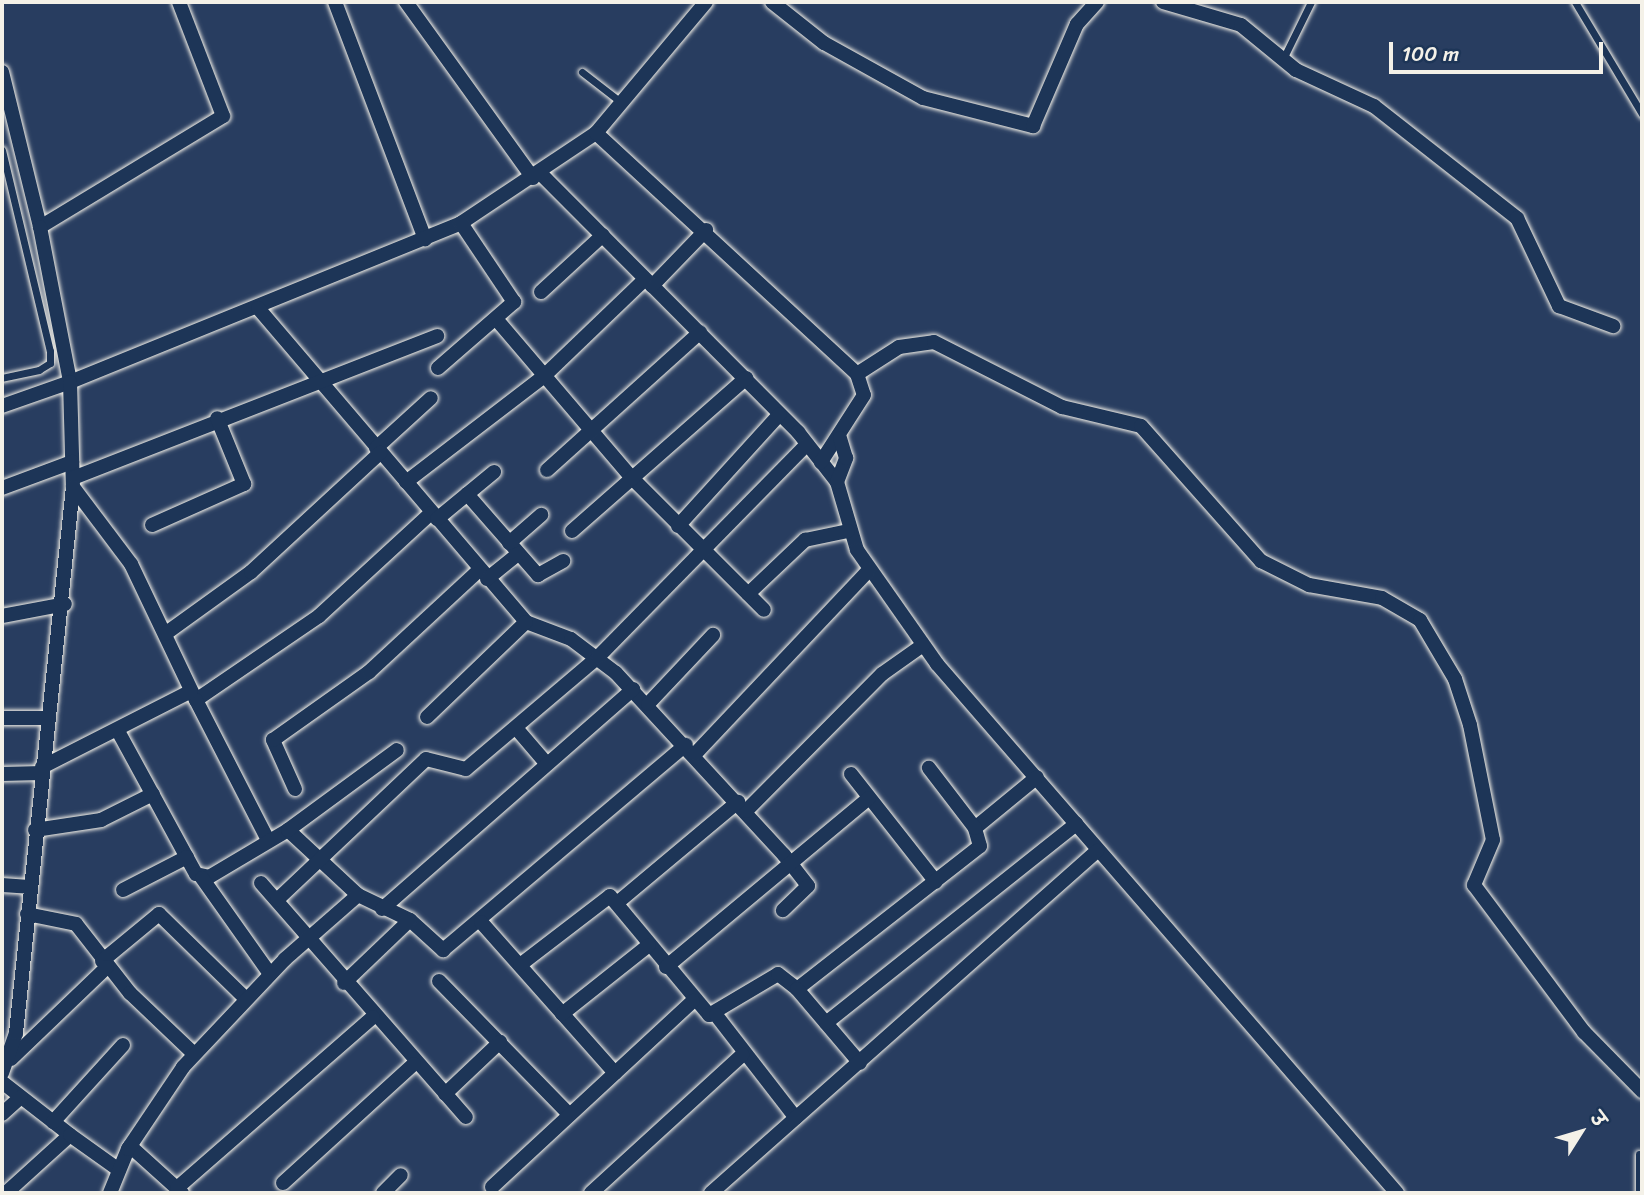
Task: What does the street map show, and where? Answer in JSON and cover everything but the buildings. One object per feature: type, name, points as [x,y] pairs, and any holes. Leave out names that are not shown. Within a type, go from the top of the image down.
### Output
[{"type":"street","points":[[40,227],[223,116],[179,2]]},
{"type":"street","points":[[335,2],[425,239]]},
{"type":"street","points":[[406,2],[537,175],[700,332],[807,444],[837,482],[848,531],[869,570],[923,645],[1097,851],[1396,1193]]},
{"type":"street","points":[[2,406],[258,308],[461,223],[537,175],[596,133],[706,2]]},
{"type":"street","points":[[772,2],[824,43],[923,98],[1033,126],[1077,24],[1097,2]]},
{"type":"street","points":[[1163,2],[1241,25],[1283,59],[1374,106],[1517,218],[1559,306],[1613,326]]},
{"type":"street","points":[[2,72],[40,227],[70,382],[73,483],[65,604],[42,770],[10,1059]]},
{"type":"street","points":[[596,133],[706,230],[857,374],[864,395],[840,438],[821,462]]},
{"type":"street","points":[[438,368],[512,307],[512,296],[461,223]]},
{"type":"street","points":[[406,482],[544,376],[706,230]]},
{"type":"street","points":[[541,292],[603,236]]},
{"type":"street","points":[[258,308],[526,621],[598,657],[633,689],[792,865],[808,886],[783,910]]},
{"type":"street","points":[[497,320],[633,479],[764,610]]},
{"type":"street","points":[[547,470],[700,332]]},
{"type":"street","points":[[73,483],[217,418],[437,336]]},
{"type":"street","points":[[857,374],[899,347],[934,342],[956,347],[1062,407],[1141,426],[1261,561],[1309,584],[1382,598],[1420,620],[1455,679],[1470,725],[1493,840],[1474,885],[1584,1032],[1642,1091]]},
{"type":"street","points":[[572,531],[746,378]]},
{"type":"street","points":[[165,634],[251,572],[431,398]]},
{"type":"street","points":[[678,526],[780,414]]},
{"type":"street","points":[[152,525],[244,484],[217,418]]},
{"type":"street","points":[[837,482],[846,458],[840,438]]},
{"type":"street","points":[[277,900],[426,759],[466,769],[516,728],[598,657],[705,551],[807,444]]},
{"type":"street","points":[[2,488],[72,462]]},
{"type":"street","points":[[2,774],[42,770],[194,696],[319,616],[434,516],[494,472]]},
{"type":"street","points":[[73,483],[125,555],[267,838]]},
{"type":"street","points":[[467,494],[514,548],[544,576],[563,561]]},
{"type":"street","points":[[295,789],[273,740],[378,665],[514,548],[541,515]]},
{"type":"street","points":[[748,594],[805,540],[848,531]]},
{"type":"street","points":[[288,830],[358,895],[382,909],[410,920],[443,950],[481,922],[690,750],[869,570]]},
{"type":"street","points":[[2,616],[65,604]]},
{"type":"street","points":[[427,718],[526,621]]},
{"type":"street","points":[[648,704],[713,635]]},
{"type":"street","points":[[617,903],[741,807],[883,674],[923,645]]},
{"type":"street","points":[[382,909],[633,689]]},
{"type":"street","points":[[2,718],[49,718]]},
{"type":"street","points":[[516,728],[546,764]]},
{"type":"street","points":[[118,731],[187,857],[270,974]]},
{"type":"street","points":[[202,878],[267,838],[288,830],[397,750]]},
{"type":"street","points":[[797,989],[981,846],[975,828],[929,768]]},
{"type":"street","points":[[851,774],[936,882]]},
{"type":"street","points":[[975,828],[1037,777]]},
{"type":"street","points":[[35,830],[101,820],[153,794]]},
{"type":"street","points":[[666,967],[792,865],[869,798]]},
{"type":"street","points":[[826,1023],[1076,824]]},
{"type":"street","points":[[710,1193],[1097,851]]},
{"type":"street","points":[[123,890],[187,857]]},
{"type":"street","points":[[261,883],[373,1017],[466,1116]]},
{"type":"street","points":[[2,885],[29,887]]},
{"type":"street","points":[[110,1192],[130,1146],[194,1054],[270,974],[358,895]]},
{"type":"street","points":[[520,965],[603,896],[617,903],[693,1001],[716,1015],[742,1055],[796,1118]]},
{"type":"street","points":[[27,914],[68,919],[104,964],[194,1054]]},
{"type":"street","points":[[2,1073],[10,1059],[104,964],[159,914],[246,999]]},
{"type":"street","points":[[344,983],[410,920]]},
{"type":"street","points":[[481,922],[615,1073]]},
{"type":"street","points":[[562,1014],[649,944]]},
{"type":"street","points":[[716,1015],[778,974],[797,989],[859,1063]]},
{"type":"street","points":[[439,981],[569,1114]]},
{"type":"street","points":[[492,1187],[693,1001]]},
{"type":"street","points":[[130,1146],[179,1191],[373,1017]]},
{"type":"street","points":[[445,1094],[500,1042]]},
{"type":"street","points":[[53,1122],[123,1045]]},
{"type":"street","points":[[591,1193],[742,1055]]},
{"type":"street","points":[[283,1183],[414,1063]]},
{"type":"street","points":[[2,1082],[119,1170]]},
{"type":"street","points":[[2,1114],[21,1097]]},
{"type":"street","points":[[6,1193],[69,1135]]},
{"type":"street","points":[[383,1193],[401,1175]]},
{"type":"lane","points":[[1283,59],[1296,44],[1311,2]]},
{"type":"lane","points":[[1575,2],[1642,114]]},
{"type":"lane","points":[[582,72],[622,103]]},
{"type":"lane","points":[[2,150],[50,351],[50,363],[38,370],[2,378]]},
{"type":"lane","points":[[1639,1154],[1639,1193]]}]
